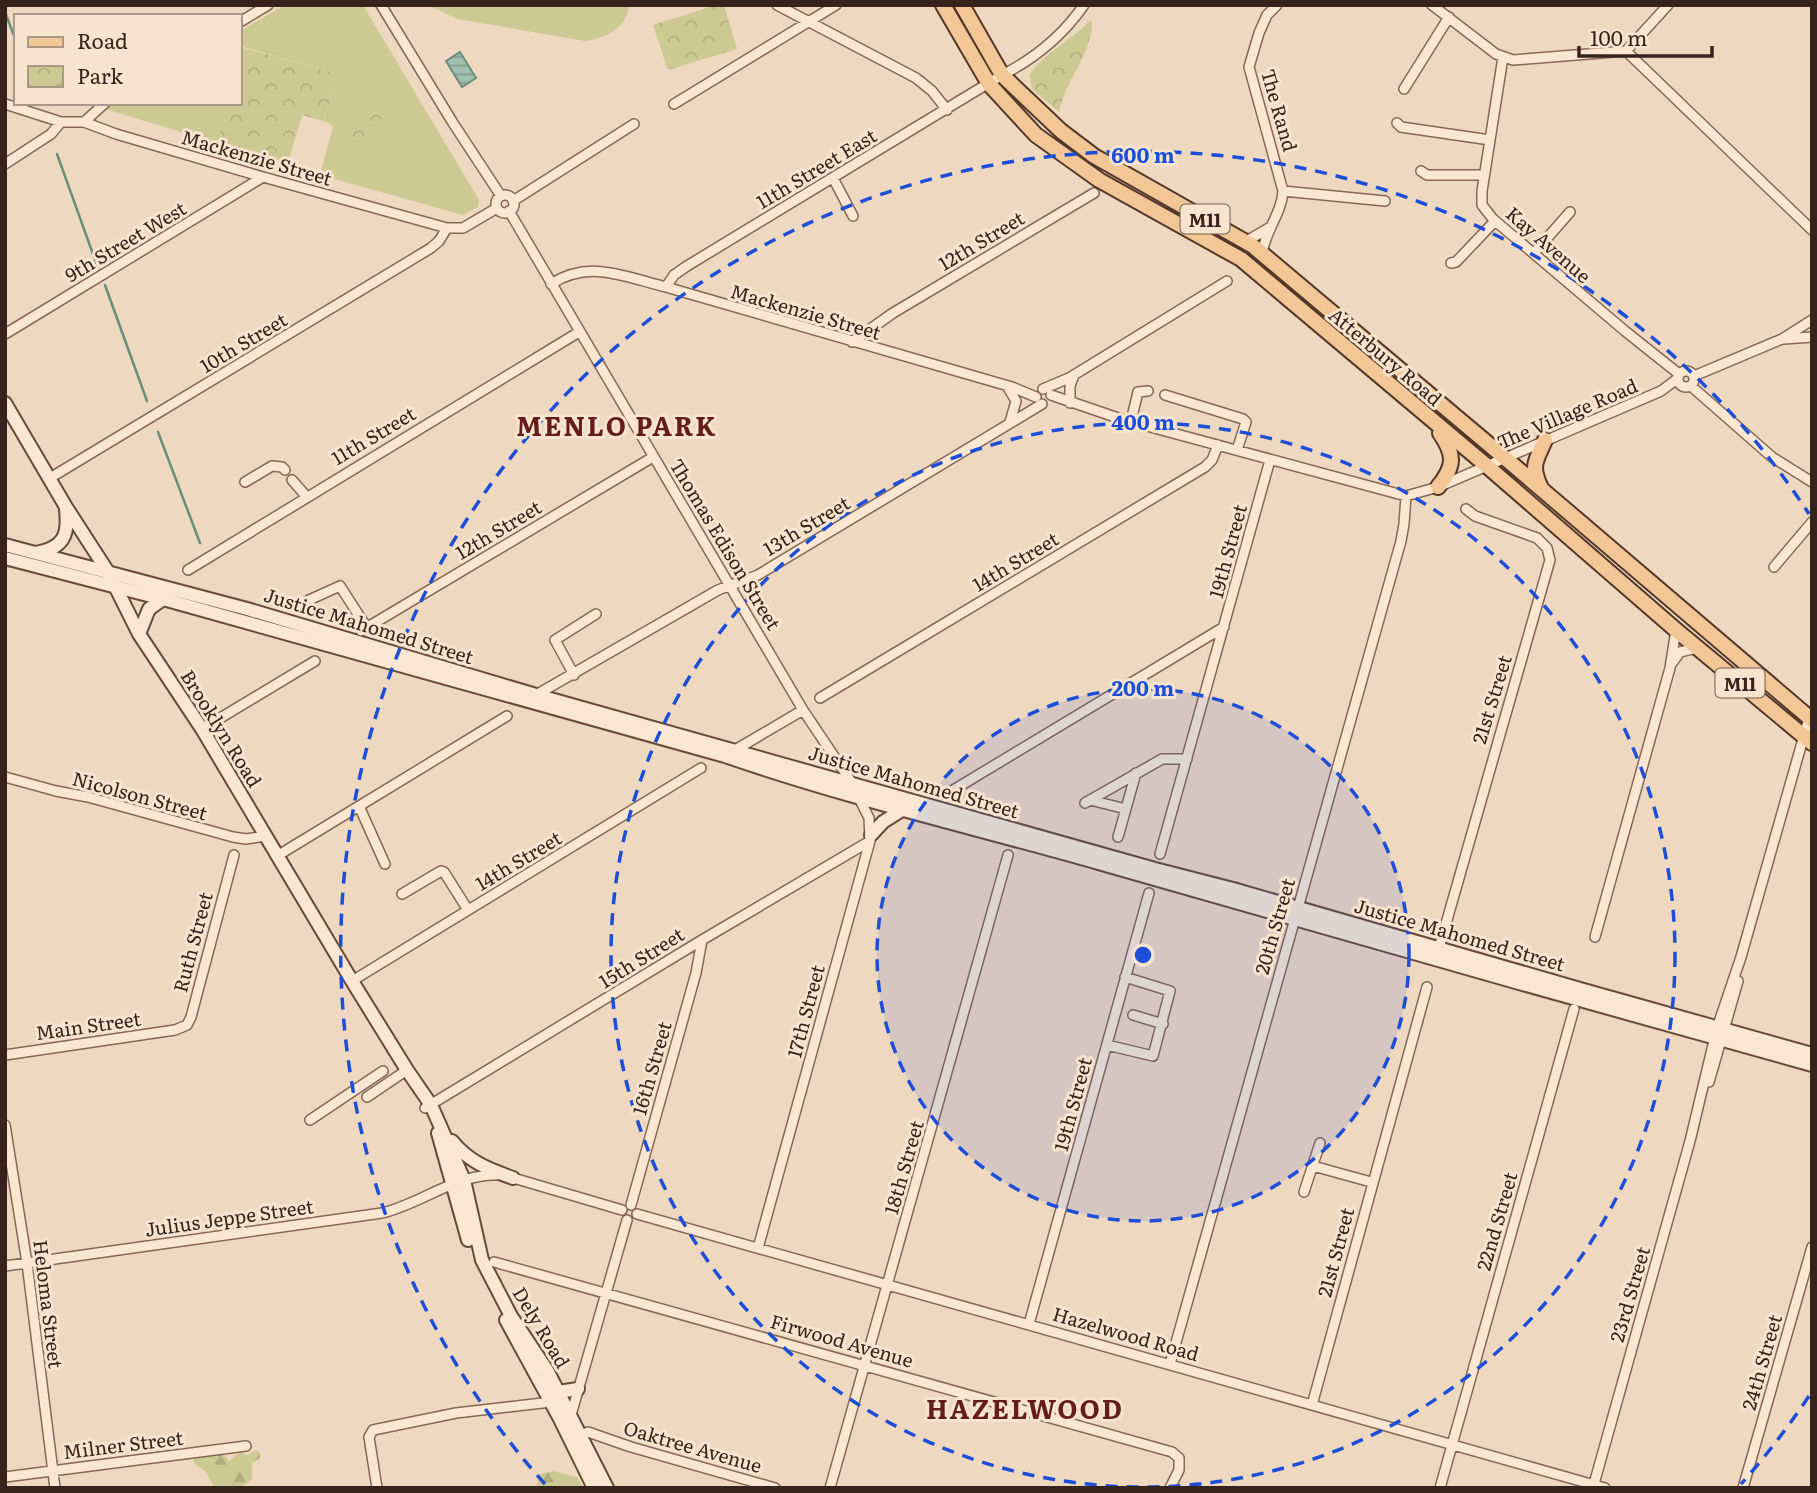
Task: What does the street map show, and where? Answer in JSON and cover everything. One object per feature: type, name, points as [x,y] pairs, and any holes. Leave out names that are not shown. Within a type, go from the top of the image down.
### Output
[{"type":"main road","name":"Atterbury Road","points":[[943,5],[989,84],[1036,135],[1099,180],[1241,259],[1807,740]]},
{"type":"main road","name":"Atterbury Road","points":[[962,5],[1002,75],[1061,131],[1094,156],[1262,254],[1811,719]]},
{"type":"main road","name":"Brooklyn Road","points":[[5,403],[108,572],[139,634],[202,729],[445,1132],[458,1182]]},
{"type":"main road","points":[[1420,410],[1449,448],[1449,471],[1438,487]]},
{"type":"main road","points":[[1542,489],[1535,467],[1536,456],[1545,440]]},
{"type":"main road","points":[[36,553],[51,549],[66,535],[66,507]]},
{"type":"main road","name":"Justice Mahomed Street","points":[[5,545],[247,609],[536,695],[1720,1034],[1812,1054]]},
{"type":"main road","name":"Justice Mahomed Street","points":[[5,558],[163,599],[725,756],[859,799],[1439,948],[1812,1065]]},
{"type":"main road","points":[[139,634],[149,609],[163,599]]},
{"type":"main road","points":[[870,838],[883,822],[902,810]]},
{"type":"main road","name":"Brooklyn Road","points":[[428,1106],[458,1182]]},
{"type":"main road","points":[[445,1132],[468,1158],[513,1178]]},
{"type":"main road","name":"Dely Road","points":[[458,1182],[476,1265],[554,1397],[584,1455],[607,1488]]},
{"type":"main road","points":[[554,1397],[578,1389]]},
{"type":"main road","name":"Dely Road","points":[[554,1397],[570,1415],[581,1436],[594,1488]]},
{"type":"main road","points":[[570,1415],[569,1426],[584,1455]]},
{"type":"street","points":[[242,21],[268,5]]},
{"type":"street","points":[[381,5],[501,196]]},
{"type":"street","points":[[777,5],[916,78],[932,91],[947,110]]},
{"type":"street","points":[[674,104],[836,5]]},
{"type":"street","name":"11th Street East","points":[[666,287],[674,275],[687,266],[1002,75],[1023,65],[1067,28],[1084,5]]},
{"type":"street","name":"The Rand","points":[[1277,5],[1267,15],[1249,67],[1283,191]]},
{"type":"street","points":[[1432,5],[1503,57],[1530,59],[1626,51],[1668,5]]},
{"type":"street","points":[[1404,89],[1449,17]]},
{"type":"street","points":[[1626,51],[1810,227]]},
{"type":"street","name":"Kay Avenue","points":[[1503,57],[1484,175],[1482,205],[1495,221],[1772,457],[1812,482]]},
{"type":"street","name":"Mackenzie Street","points":[[5,104],[61,121],[83,122],[263,177],[447,228]]},
{"type":"street","points":[[83,122],[103,105]]},
{"type":"street","points":[[5,163],[51,134],[61,121]]},
{"type":"street","points":[[1397,123],[1401,127],[1490,140]]},
{"type":"street","points":[[513,201],[634,124]]},
{"type":"street","points":[[1421,171],[1427,175],[1484,175]]},
{"type":"street","name":"9th Street West","points":[[5,334],[263,177]]},
{"type":"street","points":[[833,178],[853,216]]},
{"type":"street","points":[[1262,254],[1269,228],[1282,202],[1283,191],[1385,201]]},
{"type":"street","name":"12th Street","points":[[852,342],[893,313],[1094,193]]},
{"type":"street","points":[[501,196],[509,196],[513,201],[513,207],[509,211],[504,213],[497,208],[497,200],[501,196]]},
{"type":"street","points":[[447,228],[463,228],[497,208]]},
{"type":"street","name":"Thomas Edison Street","points":[[509,211],[803,710],[853,784]]},
{"type":"street","points":[[1534,254],[1570,212]]},
{"type":"street","points":[[1451,263],[1456,262],[1495,221]]},
{"type":"street","name":"10th Street","points":[[50,478],[431,248],[447,228]]},
{"type":"street","points":[[1245,242],[1269,228]]},
{"type":"street","name":"Mackenzie Street","points":[[551,284],[572,273],[588,270],[666,287],[1131,421],[1406,496]]},
{"type":"street","name":"13th Street","points":[[536,695],[718,590],[758,575],[1014,420],[1071,376],[1227,281]]},
{"type":"street","points":[[1694,376],[1782,339],[1812,320]]},
{"type":"street","name":"11th Street","points":[[188,570],[579,332]]},
{"type":"street","points":[[1782,339],[1812,337]]},
{"type":"street","points":[[1687,371],[1694,376],[1694,382],[1683,382],[1687,371]]},
{"type":"street","points":[[1071,376],[1072,404]]},
{"type":"street","name":"The Village Road","points":[[1487,466],[1683,382]]},
{"type":"street","points":[[1009,386],[1016,401],[1014,420]]},
{"type":"street","points":[[1131,421],[1138,392],[1148,391]]},
{"type":"street","points":[[1165,395],[1244,419],[1246,422],[1237,450]]},
{"type":"street","name":"14th Street","points":[[820,698],[1205,467],[1212,460],[1218,445]]},
{"type":"street","name":"12th Street","points":[[309,600],[340,586],[364,629],[653,457]]},
{"type":"street","name":"19th Street","points":[[1160,854],[1270,460]]},
{"type":"street","points":[[245,482],[272,466],[285,470]]},
{"type":"street","points":[[1406,496],[1438,487],[1487,466]]},
{"type":"street","points":[[292,480],[306,496]]},
{"type":"street","name":"20th Street","points":[[1170,1364],[1401,541],[1406,496]]},
{"type":"street","name":"21st Street","points":[[1439,948],[1550,560],[1547,548],[1537,538],[1475,516],[1466,509]]},
{"type":"street","points":[[1774,568],[1812,522]]},
{"type":"street","points":[[574,675],[555,640],[596,614]]},
{"type":"street","points":[[945,795],[1224,628]]},
{"type":"street","points":[[1595,937],[1670,668],[1676,630]]},
{"type":"street","points":[[1670,668],[1680,652],[1698,648]]},
{"type":"street","points":[[202,729],[315,661]]},
{"type":"street","points":[[735,750],[803,710]]},
{"type":"street","points":[[277,856],[507,716]]},
{"type":"street","name":"23rd Street","points":[[1594,1484],[1741,957],[1811,719]]},
{"type":"street","points":[[1126,809],[1088,801],[1162,759],[1187,759]]},
{"type":"street","name":"14th Street","points":[[352,981],[701,768]]},
{"type":"street","points":[[1118,837],[1136,774]]},
{"type":"street","name":"Nicolson Street","points":[[5,777],[88,797],[233,838],[266,836]]},
{"type":"street","points":[[853,784],[869,818],[870,838]]},
{"type":"street","points":[[359,806],[386,864]]},
{"type":"street","name":"15th Street","points":[[428,1106],[870,838]]},
{"type":"street","name":"17th Street","points":[[758,1248],[870,838]]},
{"type":"street","name":"Ruth Street","points":[[175,1030],[187,1025],[191,1017],[234,855]]},
{"type":"street","name":"18th Street","points":[[830,1488],[1009,855]]},
{"type":"street","points":[[402,894],[441,871],[468,910]]},
{"type":"street","name":"19th Street","points":[[1029,1324],[1149,893]]},
{"type":"street","name":"16th Street","points":[[626,1207],[696,972],[702,940]]},
{"type":"street","points":[[1107,1045],[1153,1056],[1163,1024],[1170,991],[1125,977]]},
{"type":"street","name":"21st Street","points":[[1312,1405],[1371,1182],[1427,987]]},
{"type":"street","name":"22nd Street","points":[[1440,1488],[1574,1009]]},
{"type":"street","points":[[1133,1015],[1163,1024]]},
{"type":"street","name":"Main Street","points":[[5,1055],[175,1030]]},
{"type":"street","points":[[310,1120],[383,1071]]},
{"type":"street","points":[[366,1082],[370,1095],[408,1072]]},
{"type":"street","name":"Heloma Street","points":[[5,1125],[27,1263],[55,1488]]},
{"type":"street","points":[[1304,1192],[1320,1143]]},
{"type":"street","points":[[1313,1166],[1371,1182]]},
{"type":"street","points":[[458,1182],[488,1175],[513,1178],[635,1208],[637,1214],[634,1219],[627,1220]]},
{"type":"street","name":"Julius Jeppe Street","points":[[5,1266],[382,1213],[408,1205],[458,1182]]},
{"type":"street","points":[[626,1207],[623,1217],[627,1220]]},
{"type":"street","name":"Hazelwood Road","points":[[637,1214],[1605,1488]]},
{"type":"street","points":[[570,1415],[627,1220]]},
{"type":"street","name":"24th Street","points":[[1743,1488],[1812,1247]]},
{"type":"street","name":"Firwood Avenue","points":[[494,1262],[1171,1452],[1179,1458],[1179,1470],[1170,1488]]},
{"type":"street","points":[[377,1488],[370,1445],[371,1432],[377,1428],[554,1397]]},
{"type":"street","name":"Oaktree Avenue","points":[[581,1436],[588,1432],[775,1488]]},
{"type":"street","points":[[584,1455],[592,1444],[602,1437]]},
{"type":"street","name":"Milner Street","points":[[5,1477],[246,1446]]},
{"type":"green space","points":[[285,5],[363,5],[479,200],[478,207],[463,215],[320,175],[333,126],[324,121],[337,74],[242,47],[242,30]]},
{"type":"green space","points":[[428,5],[629,5],[620,26],[608,34],[585,41],[457,19]]},
{"type":"green space","points":[[724,5],[737,49],[668,70],[653,25]]},
{"type":"green space","points":[[1089,21],[1092,22],[1088,45],[1059,112],[1033,90],[1029,75],[1042,60]]},
{"type":"green space","points":[[244,48],[337,74],[324,121],[302,115],[288,163],[217,143],[227,105],[242,105]]},
{"type":"green space","points":[[113,105],[227,105],[217,143],[106,109]]},
{"type":"green space","points":[[368,111],[383,113],[371,140],[363,142],[352,137],[352,128],[357,118]]},
{"type":"green space","points":[[257,1450],[260,1458],[252,1463],[252,1479],[241,1488],[215,1488],[206,1472],[195,1464],[191,1455],[217,1454],[229,1461],[240,1452],[247,1455]]},
{"type":"green space","points":[[553,1471],[577,1477],[583,1488],[536,1488],[540,1474]]},
{"type":"shaded area","points":[[460,52],[476,78],[462,87],[446,61]]},
{"type":"waterway","points":[[5,12],[14,36]]},
{"type":"waterway","points":[[57,154],[98,268]]},
{"type":"waterway","points":[[105,285],[147,401]]},
{"type":"waterway","points":[[158,432],[200,543]]},
{"type":"district","name":"MENLO PARK","points":[[617,424]]},
{"type":"district","name":"HAZELWOOD","points":[[1025,1407]]}]
